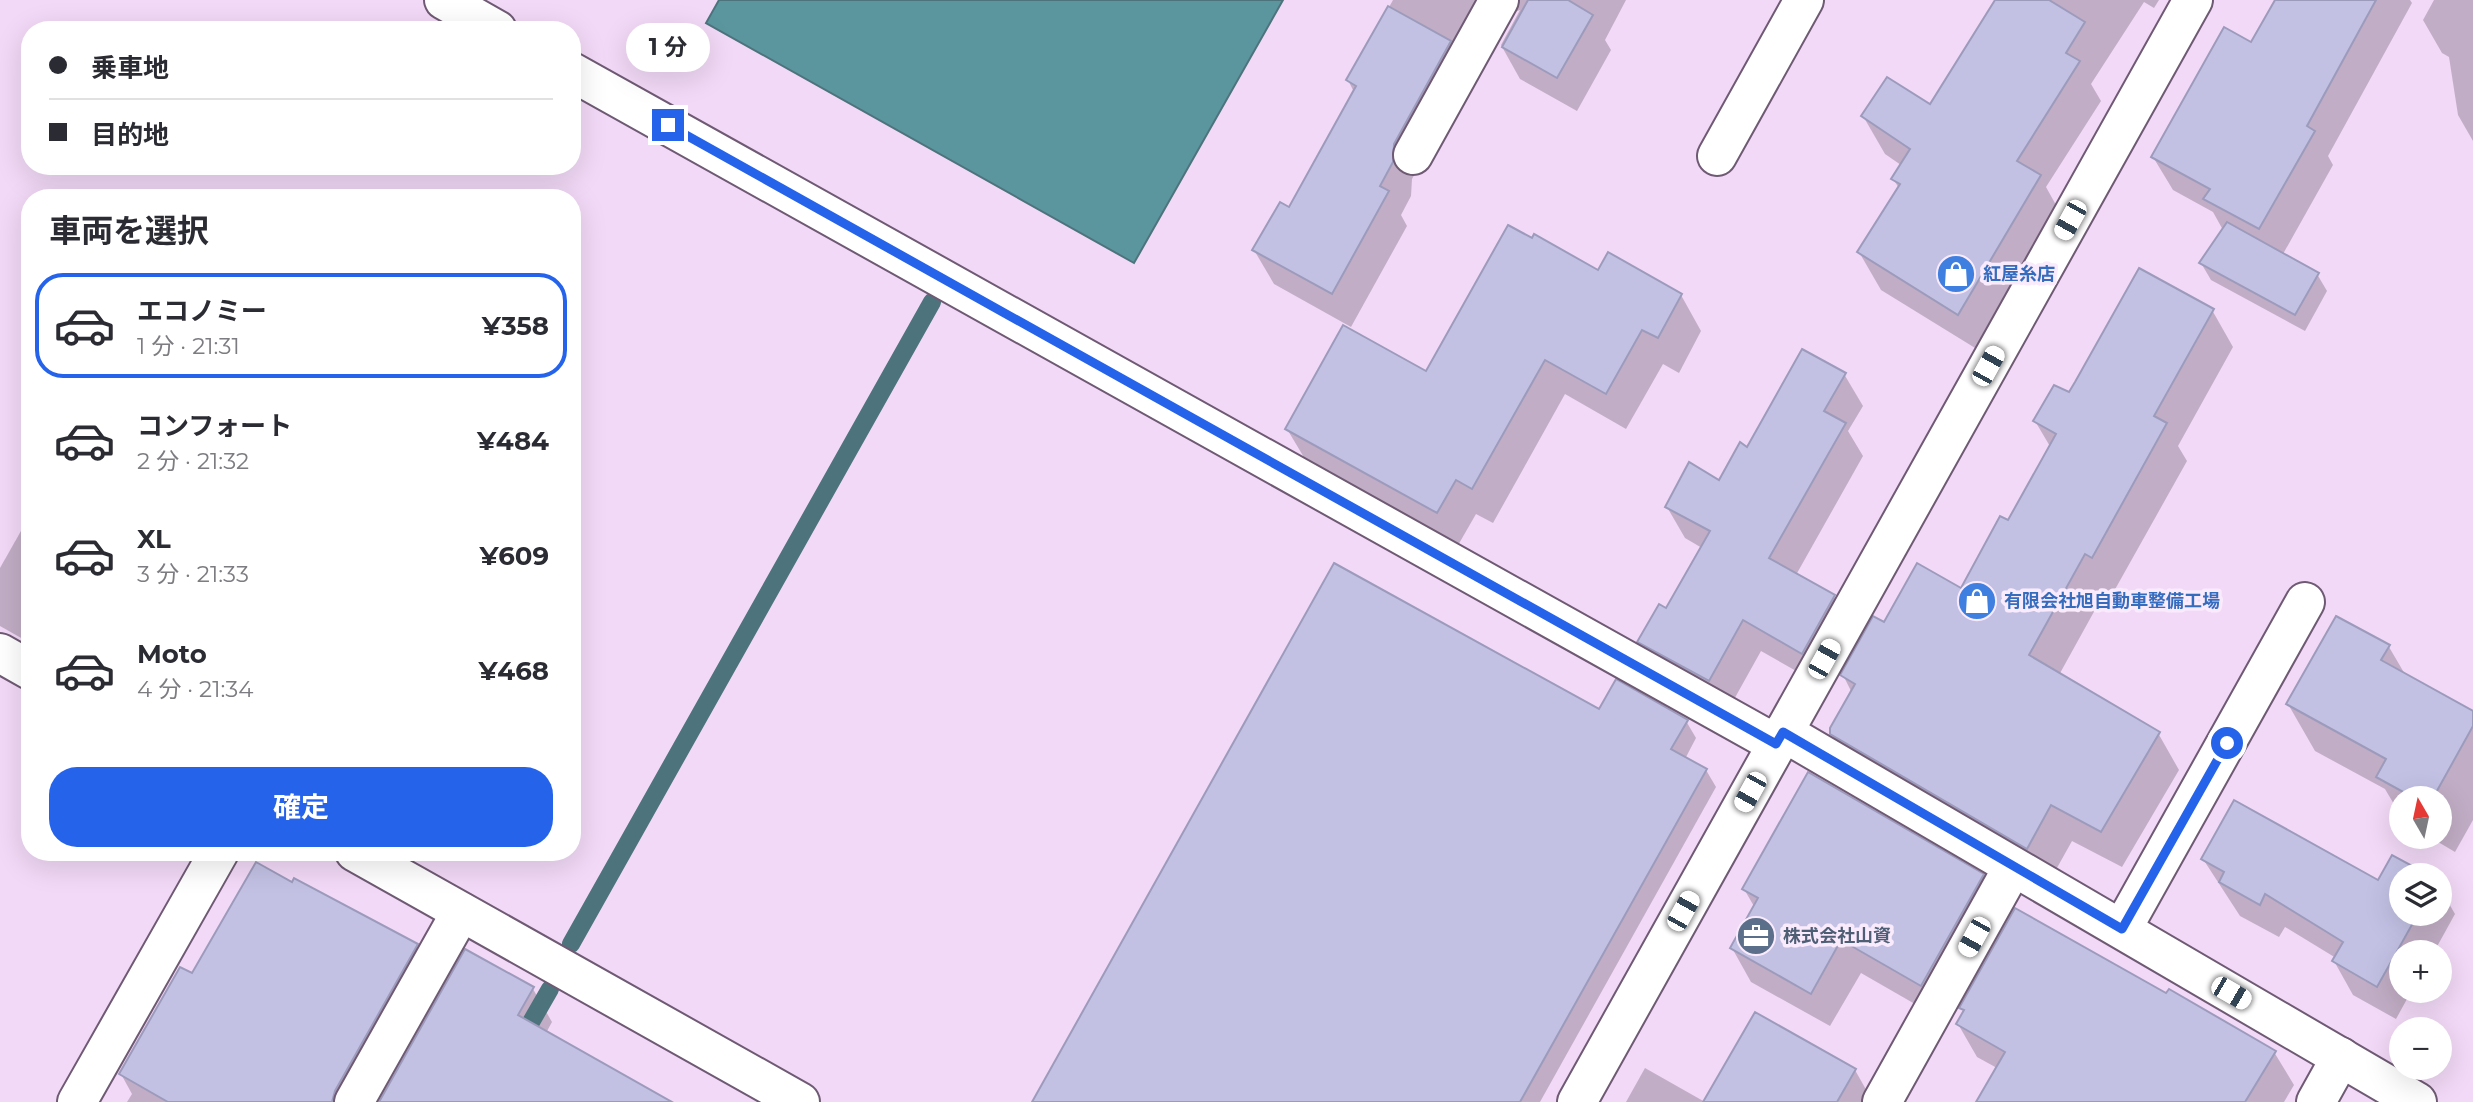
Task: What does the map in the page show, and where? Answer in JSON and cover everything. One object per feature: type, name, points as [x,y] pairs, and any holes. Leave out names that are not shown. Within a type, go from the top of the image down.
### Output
[{"type":"street","points":[[444,0],[482,21]]},
{"type":"street","points":[[1413,155],[1499,0]]},
{"type":"street","points":[[1717,156],[1804,0]]},
{"type":"street","points":[[1577,1102],[2193,0]]},
{"type":"street","points":[[581,77],[2013,867],[2417,1102]]},
{"type":"street","points":[[2122,929],[2305,603]]},
{"type":"street","points":[[0,653],[21,665]]},
{"type":"street","points":[[77,1102],[214,861]]},
{"type":"street","points":[[371,861],[800,1102]]},
{"type":"street","points":[[1882,1102],[2013,867]]},
{"type":"street","points":[[354,1102],[461,912]]},
{"type":"street","points":[[2316,1102],[2341,1058]]},
{"type":"shaded area","points":[[719,0],[1283,0],[1134,263],[706,23]]},
{"type":"building","points":[[1528,0],[1568,0],[1593,15],[1557,78],[1502,47]]},
{"type":"building","points":[[1995,0],[2049,0],[2085,22],[2066,53],[2080,61],[2017,161],[2041,175],[1958,315],[1857,252],[1900,184],[1891,179],[1910,149],[1861,116],[1887,77],[1930,104]]},
{"type":"building","points":[[2275,0],[2376,0],[2307,126],[2315,131],[2259,229],[2203,199],[2210,189],[2151,157],[2224,27],[2251,42]]},
{"type":"building","points":[[1388,6],[1451,41],[1394,144],[1393,162],[1380,186],[1389,191],[1332,294],[1252,250],[1280,202],[1289,207],[1356,86],[1346,80]]},
{"type":"building","points":[[2227,222],[2319,273],[2295,315],[2199,263]]},
{"type":"building","points":[[1508,225],[1532,238],[1534,234],[1598,270],[1608,252],[1682,294],[1658,338],[1642,330],[1606,394],[1545,360],[1472,489],[1456,480],[1437,513],[1285,429],[1343,325],[1426,371]]},
{"type":"building","points":[[2139,268],[2214,309],[2154,416],[2167,423],[2092,558],[2085,554],[2029,655],[2160,732],[2101,832],[2051,805],[2027,849],[1830,734],[1830,728],[1855,684],[1840,675],[1873,616],[1884,622],[1917,563],[1961,588],[2000,516],[2008,520],[2056,434],[2033,421],[2054,385],[2069,392]]},
{"type":"building","points":[[1802,349],[1846,373],[1824,411],[1846,423],[1769,558],[1835,595],[1802,654],[1743,620],[1709,681],[1637,642],[1659,604],[1666,608],[1710,531],[1665,507],[1689,462],[1719,480],[1740,442],[1747,447]]},
{"type":"building","points":[[1334,563],[1599,709],[1616,679],[1688,720],[1671,749],[1707,769],[1520,1102],[1032,1102]]},
{"type":"building","points":[[2336,616],[2390,645],[2381,660],[2473,711],[2473,726],[2440,786],[2392,786],[2376,777],[2386,759],[2286,704]]},
{"type":"building","points":[[1808,772],[1984,874],[1921,986],[1841,940],[1811,994],[1730,948],[1758,898],[1742,889]]},
{"type":"building","points":[[2234,800],[2378,880],[2392,855],[2407,863],[2389,863],[2389,926],[2411,926],[2403,940],[2389,940],[2389,966],[2377,987],[2332,961],[2343,942],[2265,894],[2260,905],[2219,882],[2224,872],[2201,859]]},
{"type":"building","points":[[256,862],[292,882],[294,878],[418,944],[335,1091],[332,1102],[168,1102],[119,1074],[180,967],[192,973]]},
{"type":"building","points":[[2015,908],[2166,993],[2169,989],[2276,1051],[2245,1102],[1976,1102],[2005,1052],[1956,1024],[1964,1010],[1959,1008]]},
{"type":"building","points":[[465,949],[534,987],[518,1015],[672,1102],[379,1102]]},
{"type":"building","points":[[1755,1012],[1856,1069],[1837,1102],[1703,1102]]},
{"type":"waterway","points":[[571,944],[932,302]]},
{"type":"waterway","points":[[519,1043],[550,989]]},
{"type":"place","name":"紅屋糸店","points":[[1956,274]]},
{"type":"place","name":"有限会社旭自動車整備工場","points":[[1977,601]]},
{"type":"place","name":"株式会社山資","points":[[1756,936]]},
{"type":"route","points":[[668,125],[1776,744],[1783,732],[2122,929],[2227,743]]}]
